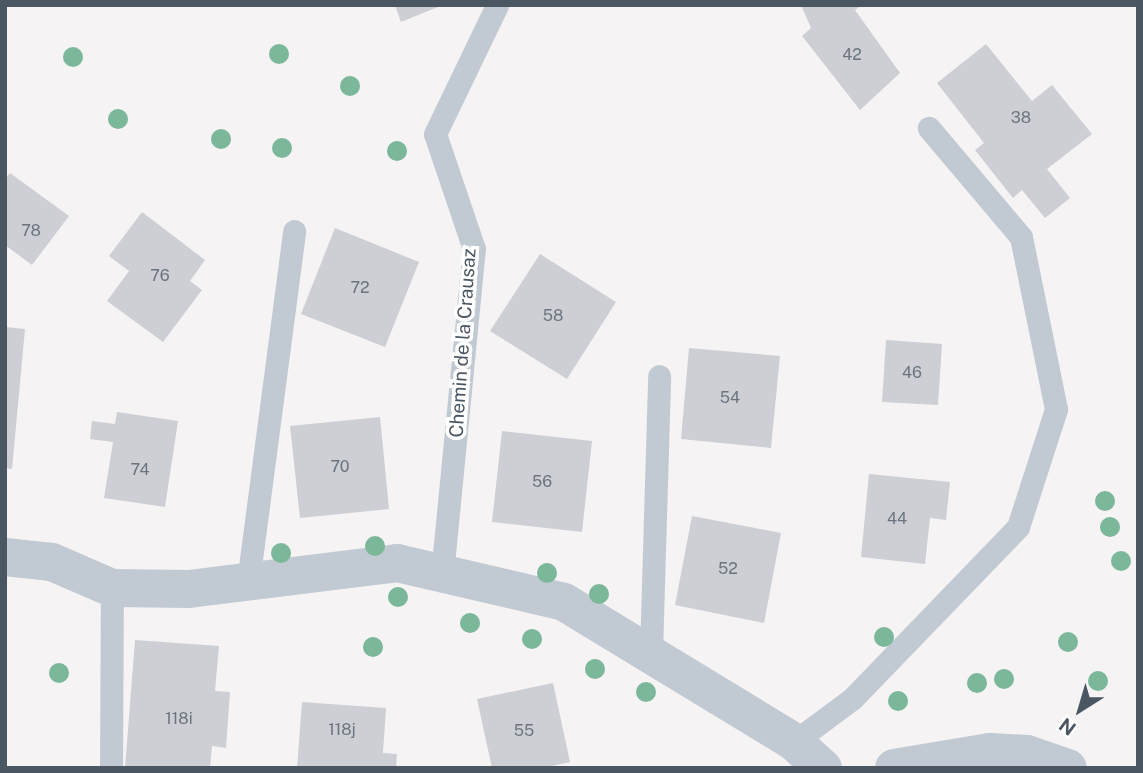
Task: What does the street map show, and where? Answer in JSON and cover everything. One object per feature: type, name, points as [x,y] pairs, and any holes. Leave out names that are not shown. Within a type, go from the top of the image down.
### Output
[{"type":"street","points":[[5,557],[52,562],[112,588],[189,589],[397,563],[564,602],[651,652],[794,742],[823,768]]},
{"type":"street","points":[[894,768],[990,752],[1027,754],[1068,768]]},
{"type":"lane","name":"Chemin de la Crausaz","points":[[442,574],[474,249],[435,134],[497,5]]},
{"type":"lane","points":[[794,742],[852,699],[1018,527],[1056,409],[1021,237],[929,128]]},
{"type":"lane","points":[[248,582],[294,231]]},
{"type":"lane","points":[[651,652],[659,376]]},
{"type":"lane","points":[[111,768],[112,588]]},
{"type":"building","points":[[395,5],[443,5],[401,22]]},
{"type":"building","points":[[801,5],[862,5],[855,10],[900,73],[860,110],[802,36],[811,28]]},
{"type":"building","points":[[986,44],[1032,101],[1052,85],[1092,134],[1047,169],[1070,198],[1045,218],[1022,190],[1013,198],[975,150],[984,143],[937,83]]},
{"type":"building","points":[[10,173],[69,216],[32,265],[5,245],[5,180]]},
{"type":"building","points":[[142,212],[205,260],[190,281],[202,290],[163,342],[107,301],[129,271],[109,256]]},
{"type":"building","points":[[335,228],[419,262],[385,347],[301,314]]},
{"type":"building","points":[[540,254],[616,302],[567,379],[490,331]]},
{"type":"building","points":[[5,327],[25,329],[12,469],[5,468]]},
{"type":"building","points":[[886,340],[942,344],[938,405],[882,402]]},
{"type":"building","points":[[689,348],[780,356],[771,448],[681,439]]},
{"type":"building","points":[[117,412],[178,421],[165,507],[104,498],[113,442],[90,439],[92,421],[115,424]]},
{"type":"building","points":[[380,417],[389,509],[300,518],[290,426]]},
{"type":"building","points":[[502,431],[592,441],[582,532],[492,522]]},
{"type":"building","points":[[869,474],[950,482],[946,520],[930,518],[925,564],[861,557]]},
{"type":"building","points":[[692,516],[781,533],[764,623],[675,605]]},
{"type":"building","points":[[135,640],[219,646],[215,691],[230,692],[226,748],[212,746],[210,768],[125,768]]},
{"type":"building","points":[[553,683],[570,762],[543,768],[492,768],[477,699]]},
{"type":"building","points":[[302,702],[386,708],[383,753],[397,754],[396,768],[297,768]]}]
